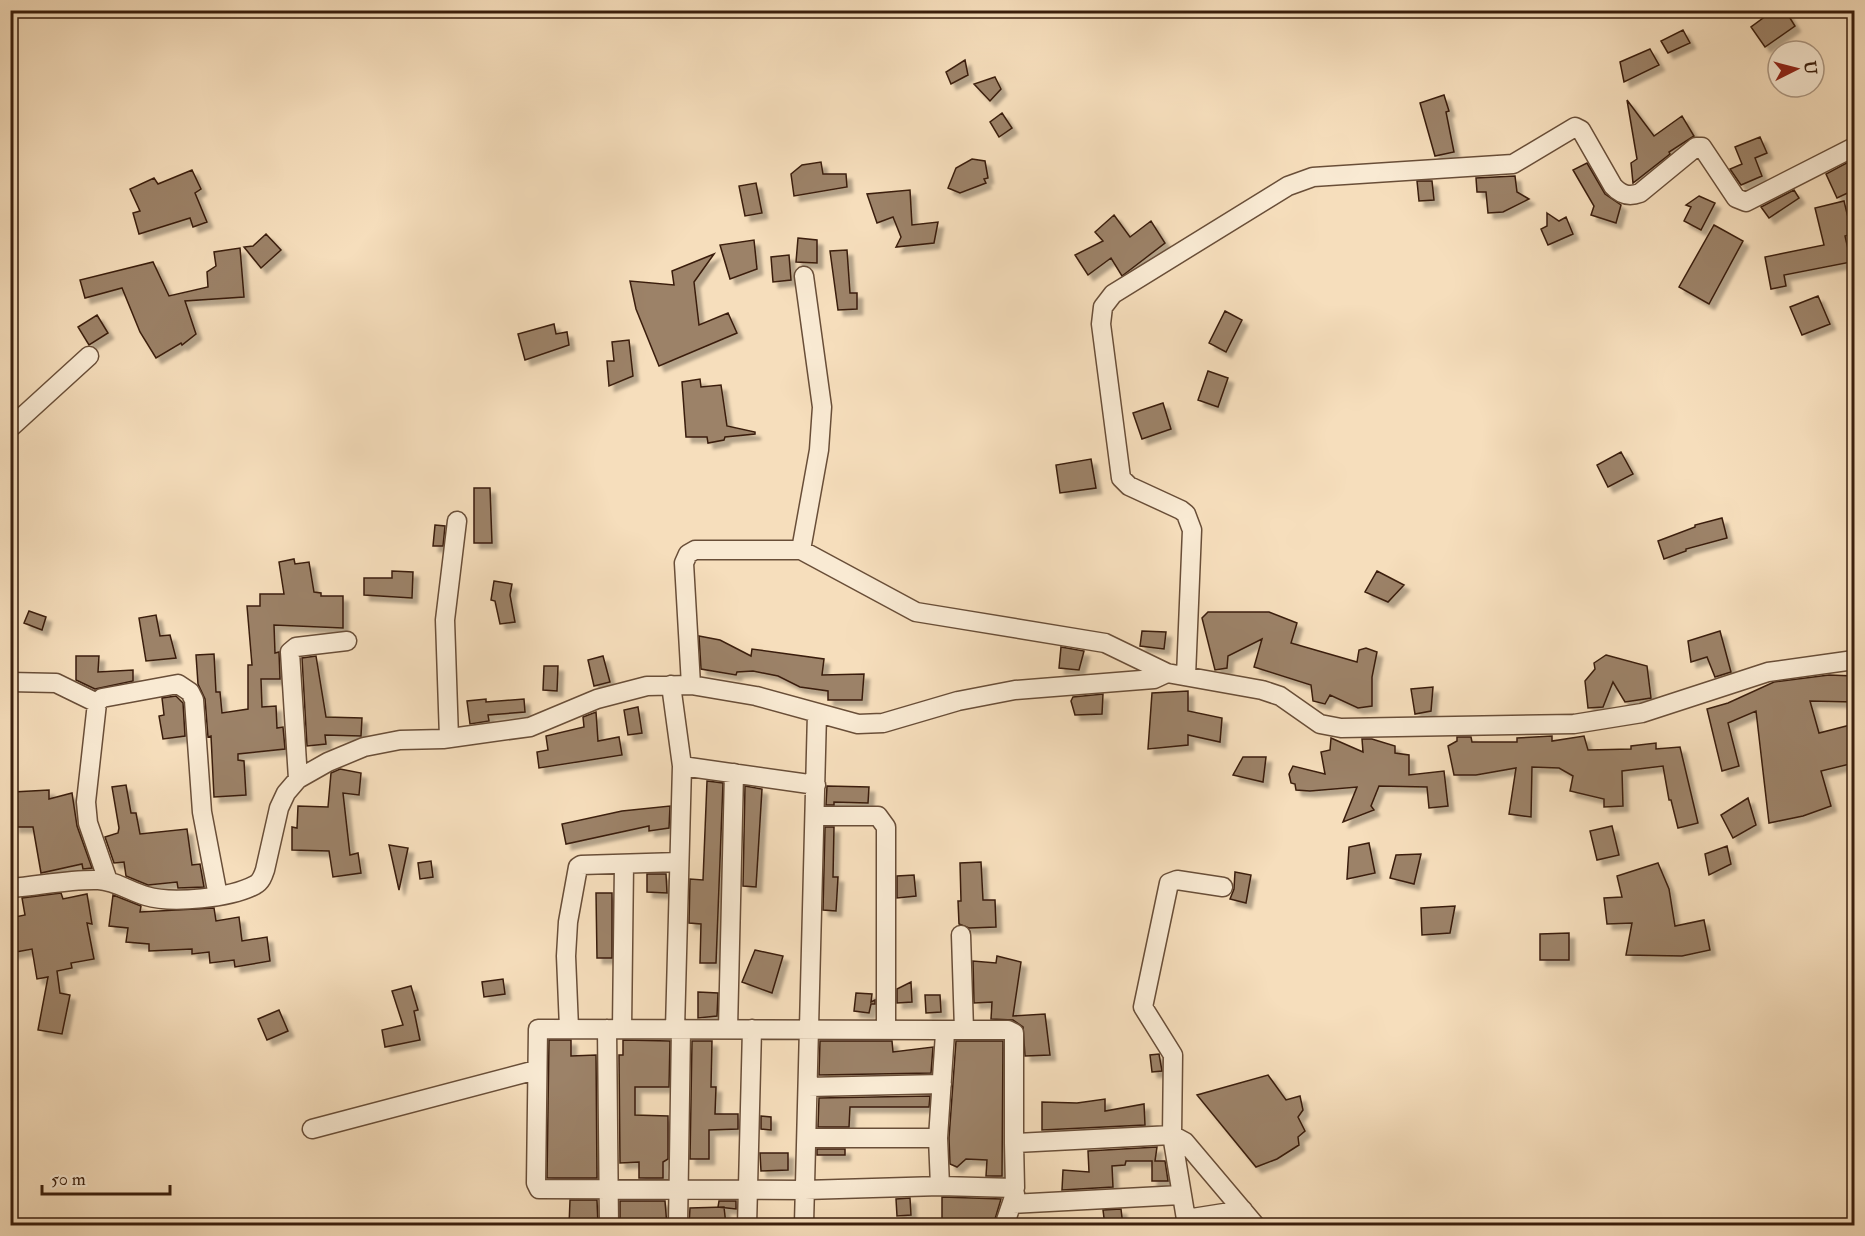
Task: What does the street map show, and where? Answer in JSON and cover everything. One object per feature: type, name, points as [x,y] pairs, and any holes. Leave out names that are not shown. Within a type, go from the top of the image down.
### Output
[{"type":"street","points":[[1186,676],[1192,530],[1186,514],[1181,510],[1129,486],[1121,478],[1101,324],[1103,307],[1113,294],[1288,186],[1313,177],[1512,164],[1575,127],[1581,130],[1613,186],[1621,193],[1631,195],[1640,193],[1696,147],[1702,147],[1736,198],[1746,202],[1854,147]]},
{"type":"street","points":[[801,550],[819,450],[822,407],[804,276]]},
{"type":"street","points":[[10,428],[89,356]]},
{"type":"street","points":[[449,738],[445,620],[457,521]]},
{"type":"street","points":[[691,685],[684,563],[688,554],[694,550],[801,550],[916,612],[1105,643],[1167,673],[1262,690],[1280,696],[1320,724],[1341,728],[1574,724],[1642,713],[1768,672],[1854,660]]},
{"type":"street","points":[[298,779],[290,652],[296,647],[347,641]]},
{"type":"street","points":[[10,888],[108,882],[147,897],[167,899],[218,896],[255,885],[261,880],[279,808],[286,793],[298,779],[328,762],[364,747],[400,740],[449,738],[530,727],[597,699],[647,686],[691,685],[756,696],[858,724],[884,723],[958,701],[1016,690],[1154,679],[1167,673]]},
{"type":"street","points":[[10,681],[56,683],[97,703]]},
{"type":"street","points":[[108,882],[88,823],[86,802],[97,703],[102,698],[178,684],[190,692],[194,700],[202,812],[218,896]]},
{"type":"street","points":[[672,685],[682,766],[679,862],[678,1226]]},
{"type":"street","points":[[804,1224],[817,713]]},
{"type":"street","points":[[682,766],[816,785]]},
{"type":"street","points":[[728,1029],[734,773]]},
{"type":"street","points":[[814,816],[879,816],[886,828],[886,1030]]},
{"type":"street","points":[[569,1028],[566,956],[576,870],[581,865],[679,862]]},
{"type":"street","points":[[609,1226],[615,1029],[624,864]]},
{"type":"street","points":[[1223,887],[1177,880],[1172,881],[1166,888],[1143,1007],[1173,1055],[1172,1135],[1186,1219],[1244,1210]]},
{"type":"street","points":[[961,935],[963,1030]]},
{"type":"street","points":[[1004,1226],[1015,1195],[1014,1033],[1008,1030],[538,1029],[536,1183],[539,1189],[805,1190],[940,1186],[1012,1188],[1015,1195]]},
{"type":"street","points":[[747,1226],[752,1029]]},
{"type":"street","points":[[940,1186],[938,1138],[945,1033],[942,1030]]},
{"type":"street","points":[[312,1129],[536,1070]]},
{"type":"street","points":[[808,1087],[942,1084]]},
{"type":"street","points":[[1014,1143],[1172,1135],[1185,1142],[1256,1226]]},
{"type":"street","points":[[807,1138],[938,1138]]},
{"type":"street","points":[[1015,1195],[1181,1195]]},
{"type":"building","points":[[1774,10],[1785,10],[1795,26],[1776,39],[1766,39],[1765,47],[1751,27]]},
{"type":"building","points":[[1683,30],[1690,43],[1668,53],[1661,41]]},
{"type":"building","points":[[1650,49],[1659,65],[1624,82],[1620,62]]},
{"type":"building","points":[[965,60],[968,75],[951,84],[946,72]]},
{"type":"building","points":[[995,77],[1001,89],[990,101],[974,84]]},
{"type":"building","points":[[1444,95],[1449,111],[1446,112],[1454,152],[1435,156],[1420,103]]},
{"type":"building","points":[[1627,100],[1654,136],[1682,116],[1694,136],[1669,152],[1670,154],[1633,183],[1631,163],[1637,159]]},
{"type":"building","points":[[1002,113],[1012,128],[999,137],[990,122]]},
{"type":"building","points":[[1760,137],[1767,153],[1755,158],[1762,176],[1741,185],[1730,169],[1742,164],[1735,147]]},
{"type":"building","points":[[972,159],[985,161],[988,178],[984,179],[986,183],[960,193],[948,188],[956,168]]},
{"type":"building","points":[[1854,159],[1854,190],[1837,198],[1826,174]]},
{"type":"building","points":[[821,162],[823,174],[846,174],[847,187],[794,196],[791,174],[802,165]]},
{"type":"building","points":[[1587,163],[1605,194],[1621,205],[1616,223],[1591,215],[1594,206],[1573,170]]},
{"type":"building","points":[[192,170],[201,189],[195,193],[207,222],[193,227],[190,218],[139,234],[133,213],[140,211],[130,189],[154,178],[158,184]]},
{"type":"building","points":[[1515,176],[1517,192],[1529,199],[1503,212],[1488,213],[1486,192],[1477,192],[1476,178]]},
{"type":"building","points":[[1417,181],[1432,181],[1434,200],[1419,201]]},
{"type":"building","points":[[756,183],[762,213],[745,216],[739,186]]},
{"type":"building","points":[[910,190],[912,225],[938,222],[934,243],[896,247],[901,237],[893,217],[877,223],[867,194]]},
{"type":"building","points":[[1794,190],[1799,198],[1769,218],[1761,207]]},
{"type":"building","points":[[1699,196],[1715,203],[1701,230],[1684,221],[1691,207],[1686,205]]},
{"type":"building","points":[[1844,201],[1852,234],[1845,236],[1851,262],[1784,275],[1786,286],[1771,289],[1765,257],[1824,245],[1815,208]]},
{"type":"building","points":[[1547,213],[1559,221],[1566,217],[1573,234],[1548,245],[1541,229],[1547,226]]},
{"type":"building","points":[[1114,215],[1130,237],[1151,221],[1165,243],[1122,276],[1111,258],[1088,275],[1075,255],[1103,241],[1095,232]]},
{"type":"building","points":[[1714,225],[1743,241],[1709,304],[1679,287]]},
{"type":"building","points":[[266,234],[281,250],[261,268],[244,247],[253,246]]},
{"type":"building","points":[[798,238],[817,240],[817,263],[796,262]]},
{"type":"building","points":[[754,240],[757,269],[730,279],[720,245]]},
{"type":"building","points":[[240,248],[244,297],[185,301],[196,334],[182,345],[181,343],[156,358],[140,332],[122,288],[85,298],[80,280],[153,262],[169,296],[208,287],[207,272],[216,266],[214,252]]},
{"type":"building","points":[[847,250],[850,293],[857,293],[857,309],[838,310],[830,251]]},
{"type":"building","points":[[714,254],[694,282],[699,325],[728,313],[737,333],[659,366],[636,309],[630,281],[674,285],[672,271]]},
{"type":"building","points":[[789,255],[791,280],[773,282],[771,257]]},
{"type":"building","points":[[1818,296],[1830,324],[1802,335],[1790,307]]},
{"type":"building","points":[[1225,311],[1242,320],[1226,352],[1209,343]]},
{"type":"building","points":[[97,315],[108,333],[89,345],[78,327]]},
{"type":"building","points":[[554,324],[556,334],[567,332],[569,345],[525,360],[518,334]]},
{"type":"building","points":[[629,340],[633,376],[609,386],[607,361],[614,361],[612,342]]},
{"type":"building","points":[[1208,371],[1228,378],[1218,407],[1198,400]]},
{"type":"building","points":[[700,379],[701,387],[721,385],[727,426],[755,432],[755,434],[725,437],[724,440],[708,443],[707,437],[686,437],[682,382]]},
{"type":"building","points":[[1163,403],[1171,429],[1142,439],[1133,413]]},
{"type":"building","points":[[1621,452],[1633,474],[1608,487],[1597,465]]},
{"type":"building","points":[[1091,459],[1096,488],[1060,493],[1056,465]]},
{"type":"building","points":[[474,488],[490,488],[492,543],[474,543]]},
{"type":"building","points":[[1722,518],[1727,538],[1686,549],[1686,551],[1664,559],[1658,541],[1695,527],[1695,525]]},
{"type":"building","points":[[435,525],[445,526],[443,546],[433,546]]},
{"type":"building","points":[[294,559],[295,564],[309,562],[314,592],[321,593],[321,596],[343,596],[343,628],[274,625],[275,653],[279,652],[280,679],[261,679],[262,707],[276,706],[277,728],[283,727],[285,749],[238,754],[238,760],[244,761],[246,795],[214,797],[211,736],[208,737],[205,699],[198,684],[196,655],[214,654],[216,692],[220,692],[222,713],[248,709],[248,665],[252,665],[247,606],[260,606],[260,594],[284,594],[279,562]]},
{"type":"building","points":[[392,571],[413,572],[412,598],[364,595],[364,578],[392,578]]},
{"type":"building","points":[[1377,571],[1404,585],[1388,602],[1365,592]]},
{"type":"building","points":[[494,581],[512,584],[510,595],[515,622],[500,624],[495,601],[491,600]]},
{"type":"building","points":[[29,611],[46,617],[42,630],[24,623]]},
{"type":"building","points":[[1208,612],[1269,612],[1297,623],[1291,643],[1357,662],[1359,650],[1366,648],[1377,652],[1372,677],[1372,706],[1358,708],[1330,695],[1325,704],[1313,701],[1311,685],[1254,667],[1262,639],[1228,656],[1227,668],[1215,670],[1202,618]]},
{"type":"building","points":[[156,615],[160,636],[170,635],[176,658],[146,661],[139,618]]},
{"type":"building","points":[[1142,631],[1166,632],[1164,649],[1140,646]]},
{"type":"building","points":[[1720,631],[1731,672],[1715,677],[1707,657],[1691,662],[1688,641]]},
{"type":"building","points":[[699,636],[720,640],[751,656],[752,649],[824,659],[822,675],[864,674],[862,700],[828,700],[828,691],[800,687],[778,676],[753,671],[737,672],[736,675],[701,669]]},
{"type":"building","points":[[1061,647],[1084,651],[1079,670],[1059,668]]},
{"type":"building","points":[[1606,655],[1647,666],[1651,698],[1625,702],[1613,682],[1603,707],[1588,708],[1585,681],[1595,669],[1594,663]]},
{"type":"building","points":[[76,656],[99,656],[98,672],[133,670],[133,681],[95,689],[76,680]]},
{"type":"building","points":[[316,656],[326,717],[362,718],[361,736],[325,735],[326,744],[307,746],[302,658]]},
{"type":"building","points":[[603,656],[610,682],[594,686],[588,660]]},
{"type":"building","points":[[544,666],[558,666],[557,691],[543,690]]},
{"type":"building","points":[[1829,675],[1854,676],[1854,702],[1810,701],[1819,733],[1854,724],[1854,740],[1850,740],[1854,763],[1821,771],[1831,806],[1803,816],[1769,823],[1756,711],[1728,723],[1739,766],[1722,771],[1707,709],[1728,703],[1774,682]]},
{"type":"building","points":[[1433,687],[1431,711],[1415,714],[1411,689]]},
{"type":"building","points":[[1188,691],[1188,711],[1222,718],[1220,742],[1188,735],[1188,745],[1148,749],[1152,693]]},
{"type":"building","points":[[1103,694],[1102,714],[1075,715],[1071,701],[1073,697]]},
{"type":"building","points":[[176,696],[183,703],[185,736],[163,739],[159,716],[164,715],[162,698]]},
{"type":"building","points":[[486,699],[486,702],[524,699],[525,712],[488,715],[489,721],[470,724],[467,701]]},
{"type":"building","points":[[638,707],[642,733],[628,735],[624,710]]},
{"type":"building","points":[[596,712],[598,741],[619,737],[622,755],[539,768],[537,752],[548,750],[546,736],[584,727],[583,717]]},
{"type":"building","points":[[1552,736],[1552,741],[1584,736],[1588,750],[1631,749],[1631,746],[1656,743],[1656,749],[1680,747],[1698,823],[1678,828],[1671,800],[1669,800],[1663,766],[1622,771],[1623,806],[1604,807],[1604,799],[1570,791],[1573,776],[1559,768],[1532,767],[1531,817],[1509,814],[1516,768],[1476,775],[1454,775],[1448,746],[1457,741],[1457,737],[1471,737],[1472,742],[1517,742],[1517,738]]},
{"type":"building","points":[[1331,738],[1363,752],[1362,739],[1372,739],[1395,746],[1395,753],[1409,755],[1409,775],[1444,771],[1448,806],[1429,808],[1427,787],[1379,786],[1371,806],[1374,810],[1343,822],[1357,787],[1296,790],[1289,774],[1293,766],[1325,774],[1321,752],[1330,750]]},
{"type":"building","points":[[1243,757],[1266,757],[1263,782],[1233,775]]},
{"type":"building","points":[[340,769],[361,773],[359,795],[343,793],[350,855],[358,853],[361,873],[333,877],[329,851],[292,850],[292,827],[297,828],[298,806],[328,807],[331,773]]},
{"type":"building","points":[[707,781],[723,783],[716,963],[700,963],[701,924],[689,923],[690,879],[703,880]]},
{"type":"building","points":[[126,785],[131,813],[136,813],[140,834],[187,829],[192,865],[200,864],[204,887],[178,888],[177,882],[148,885],[126,876],[124,862],[114,863],[105,837],[118,833],[119,828],[112,787]]},
{"type":"building","points":[[745,786],[762,789],[756,887],[743,886]]},
{"type":"building","points":[[827,786],[869,787],[868,803],[834,802],[834,805],[826,805]]},
{"type":"building","points":[[49,790],[49,799],[72,793],[77,826],[92,868],[83,869],[82,864],[41,873],[33,827],[14,827],[13,792]]},
{"type":"building","points":[[1748,798],[1756,825],[1733,838],[1721,815]]},
{"type":"building","points":[[670,806],[669,828],[649,831],[649,826],[566,844],[562,824],[622,811]]},
{"type":"building","points":[[1612,826],[1619,855],[1597,860],[1590,831]]},
{"type":"building","points":[[825,827],[834,827],[833,877],[838,877],[836,911],[823,910]]},
{"type":"building","points":[[1369,843],[1375,873],[1347,879],[1349,847]]},
{"type":"building","points":[[389,845],[408,848],[399,890]]},
{"type":"building","points":[[1727,846],[1731,864],[1709,875],[1705,854]]},
{"type":"building","points":[[1421,854],[1414,884],[1390,878],[1396,855]]},
{"type":"building","points":[[431,861],[433,877],[420,879],[418,863]]},
{"type":"building","points":[[981,862],[983,900],[995,900],[996,927],[969,928],[959,924],[960,863]]},
{"type":"building","points":[[1658,863],[1669,889],[1675,926],[1704,920],[1710,950],[1682,956],[1626,955],[1632,923],[1607,924],[1604,898],[1622,897],[1617,876]]},
{"type":"building","points":[[1235,872],[1251,875],[1246,903],[1230,899],[1234,889]]},
{"type":"building","points":[[647,874],[666,874],[667,893],[647,892]]},
{"type":"building","points":[[914,875],[916,896],[897,898],[897,876]]},
{"type":"building","points":[[61,893],[63,899],[87,894],[92,924],[87,923],[94,959],[71,963],[72,968],[57,971],[60,993],[70,995],[62,1034],[38,1030],[48,977],[37,979],[32,949],[10,953],[10,918],[25,915],[22,898]]},
{"type":"building","points":[[596,893],[612,893],[612,958],[597,958]]},
{"type":"building","points":[[113,895],[141,906],[140,912],[214,908],[216,921],[239,917],[242,941],[267,937],[270,961],[235,967],[234,960],[210,963],[209,952],[192,954],[192,949],[149,951],[149,944],[126,942],[128,928],[109,926]]},
{"type":"building","points":[[1455,906],[1450,933],[1422,935],[1421,908]]},
{"type":"building","points":[[1569,933],[1569,960],[1540,960],[1540,934]]},
{"type":"building","points":[[755,950],[783,956],[772,993],[742,982]]},
{"type":"building","points":[[997,956],[1021,962],[1013,1016],[1045,1014],[1050,1055],[1025,1056],[1023,1027],[1013,1020],[991,1019],[992,1002],[974,1003],[973,961],[996,963]]},
{"type":"building","points":[[503,979],[505,994],[484,997],[482,982]]},
{"type":"building","points":[[911,982],[912,1002],[897,1003],[897,989]]},
{"type":"building","points":[[411,986],[418,1010],[414,1011],[420,1040],[385,1047],[382,1030],[403,1025],[392,991]]},
{"type":"building","points":[[698,992],[718,993],[717,1016],[698,1018]]},
{"type":"building","points":[[856,993],[872,994],[871,1002],[875,1000],[875,1004],[871,1004],[869,1013],[854,1011]]},
{"type":"building","points":[[925,995],[940,995],[941,1012],[926,1013]]},
{"type":"building","points":[[279,1010],[288,1031],[267,1040],[258,1019]]},
{"type":"building","points":[[549,1040],[571,1040],[571,1056],[596,1055],[597,1178],[547,1178]]},
{"type":"building","points":[[623,1040],[670,1041],[669,1087],[635,1087],[635,1115],[668,1116],[668,1159],[663,1162],[663,1178],[639,1178],[639,1162],[620,1163],[619,1055],[623,1055]]},
{"type":"building","points":[[692,1041],[712,1041],[711,1087],[716,1087],[715,1114],[738,1114],[738,1129],[709,1130],[709,1159],[690,1159]]},
{"type":"building","points":[[820,1041],[892,1041],[893,1052],[933,1047],[931,1073],[819,1075]]},
{"type":"building","points":[[956,1041],[1003,1041],[1002,1176],[986,1176],[987,1160],[966,1159],[957,1167],[950,1164],[949,1138]]},
{"type":"building","points":[[1159,1054],[1162,1071],[1152,1072],[1150,1055]]},
{"type":"building","points":[[1268,1075],[1286,1100],[1300,1096],[1303,1110],[1298,1117],[1305,1131],[1298,1137],[1299,1145],[1277,1159],[1256,1167],[1197,1095]]},
{"type":"building","points":[[930,1096],[929,1107],[850,1107],[849,1127],[818,1127],[819,1098]]},
{"type":"building","points":[[1105,1099],[1105,1111],[1144,1104],[1145,1125],[1042,1130],[1042,1102],[1077,1103]]},
{"type":"building","points":[[761,1116],[771,1117],[771,1130],[761,1129]]},
{"type":"building","points":[[1157,1147],[1155,1161],[1165,1161],[1168,1181],[1152,1181],[1152,1161],[1126,1161],[1125,1165],[1112,1166],[1113,1187],[1062,1190],[1063,1170],[1089,1172],[1088,1151]]},
{"type":"building","points":[[817,1149],[845,1149],[845,1155],[817,1155]]},
{"type":"building","points":[[760,1153],[788,1153],[788,1170],[761,1171]]},
{"type":"building","points":[[942,1197],[1001,1199],[995,1219],[989,1219],[989,1226],[942,1226]]},
{"type":"building","points":[[910,1198],[911,1215],[897,1216],[896,1199]]},
{"type":"building","points":[[570,1200],[597,1200],[598,1226],[569,1226]]},
{"type":"building","points":[[620,1201],[665,1201],[667,1226],[620,1226]]},
{"type":"building","points":[[719,1201],[736,1201],[736,1209],[718,1207]]},
{"type":"building","points":[[724,1207],[726,1225],[689,1226],[690,1208]]},
{"type":"building","points":[[1121,1209],[1123,1226],[1105,1226],[1103,1210]]}]
